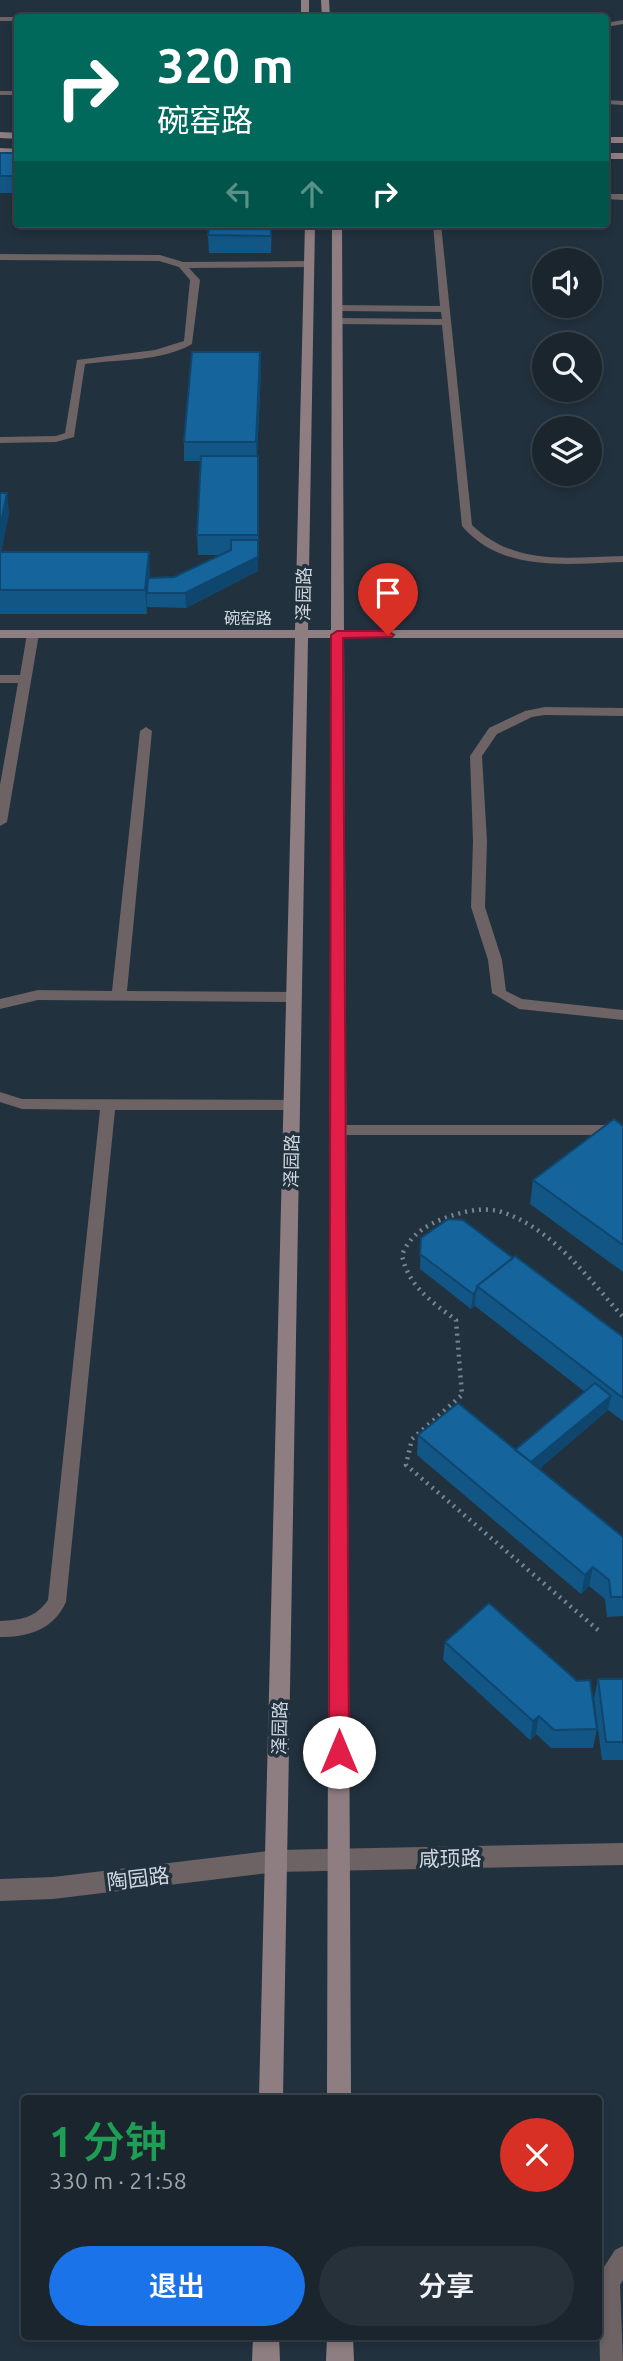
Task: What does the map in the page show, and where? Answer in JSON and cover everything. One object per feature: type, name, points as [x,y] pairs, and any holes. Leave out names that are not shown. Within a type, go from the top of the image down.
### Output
[{"type":"street","name":"泽园路","points":[[271,2095],[310,228]]},
{"type":"street","name":"泽园路","points":[[337,228],[339,2095]]},
{"type":"street","name":"碗窑路","points":[[0,634],[623,634]]},
{"type":"street","name":"咸顼路","points":[[276,1861],[623,1854]]},
{"type":"street","name":"陶园路","points":[[0,1890],[53,1888],[276,1861]]},
{"type":"street","points":[[266,2340],[266,2361]]},
{"type":"street","points":[[340,2340],[340,2361]]},
{"type":"lane","points":[[437,228],[467,526],[483,542],[522,559],[623,559]]},
{"type":"lane","points":[[0,257],[160,258],[182,265],[309,264]]},
{"type":"lane","points":[[0,440],[56,439],[70,435],[80,362],[170,352],[185,346],[189,342],[195,280],[182,265]]},
{"type":"lane","points":[[337,315],[445,309]]},
{"type":"lane","points":[[337,315],[447,322]]},
{"type":"lane","points":[[0,822],[33,634]]},
{"type":"lane","points":[[0,679],[26,679]]},
{"type":"lane","points":[[623,712],[545,711],[529,714],[494,731],[476,756],[480,841],[478,908],[495,960],[499,993],[519,1004],[623,1014]]},
{"type":"lane","points":[[119,996],[146,731]]},
{"type":"lane","points":[[0,1004],[38,995],[294,997]]},
{"type":"lane","points":[[0,1097],[22,1104],[292,1105]]},
{"type":"lane","points":[[0,1629],[25,1629],[43,1620],[57,1602],[108,1104]]},
{"type":"lane","points":[[338,1130],[623,1130]]},
{"type":"lane","points":[[612,2361],[608,2282],[623,2258]]},
{"type":"path","points":[[598,1630],[406,1465],[412,1439],[462,1395],[456,1320],[417,1289],[407,1276],[402,1255],[411,1238],[435,1222],[466,1211],[498,1212],[511,1216],[571,1260],[623,1317]]},
{"type":"building","points":[[0,153],[14,153],[14,176],[0,176]]},
{"type":"building","points":[[209,228],[271,228],[271,236],[208,235]]},
{"type":"building","points":[[192,352],[260,352],[256,442],[184,442]]},
{"type":"building","points":[[201,456],[258,456],[258,535],[197,535]]},
{"type":"building","points":[[0,493],[7,493],[0,527]]},
{"type":"building","points":[[231,540],[258,540],[258,557],[185,593],[147,593],[148,578],[174,577],[231,550]]},
{"type":"building","points":[[0,552],[149,552],[145,590],[0,590]]},
{"type":"building","points":[[614,1119],[623,1126],[623,1245],[533,1180]]},
{"type":"building","points":[[448,1219],[463,1220],[513,1258],[477,1286],[473,1294],[420,1254],[421,1238]]},
{"type":"building","points":[[515,1256],[623,1337],[623,1398],[477,1286]]},
{"type":"building","points":[[595,1383],[611,1396],[531,1462],[515,1450]]},
{"type":"building","points":[[458,1403],[623,1537],[623,1597],[611,1597],[609,1580],[593,1567],[585,1575],[418,1435]]},
{"type":"building","points":[[489,1603],[577,1681],[590,1680],[597,1729],[554,1730],[539,1716],[533,1721],[445,1642]]},
{"type":"building","points":[[598,1679],[623,1679],[623,1742],[606,1742]]},
{"type":"route","points":[[339,1752],[337,635],[388,635]]}]
